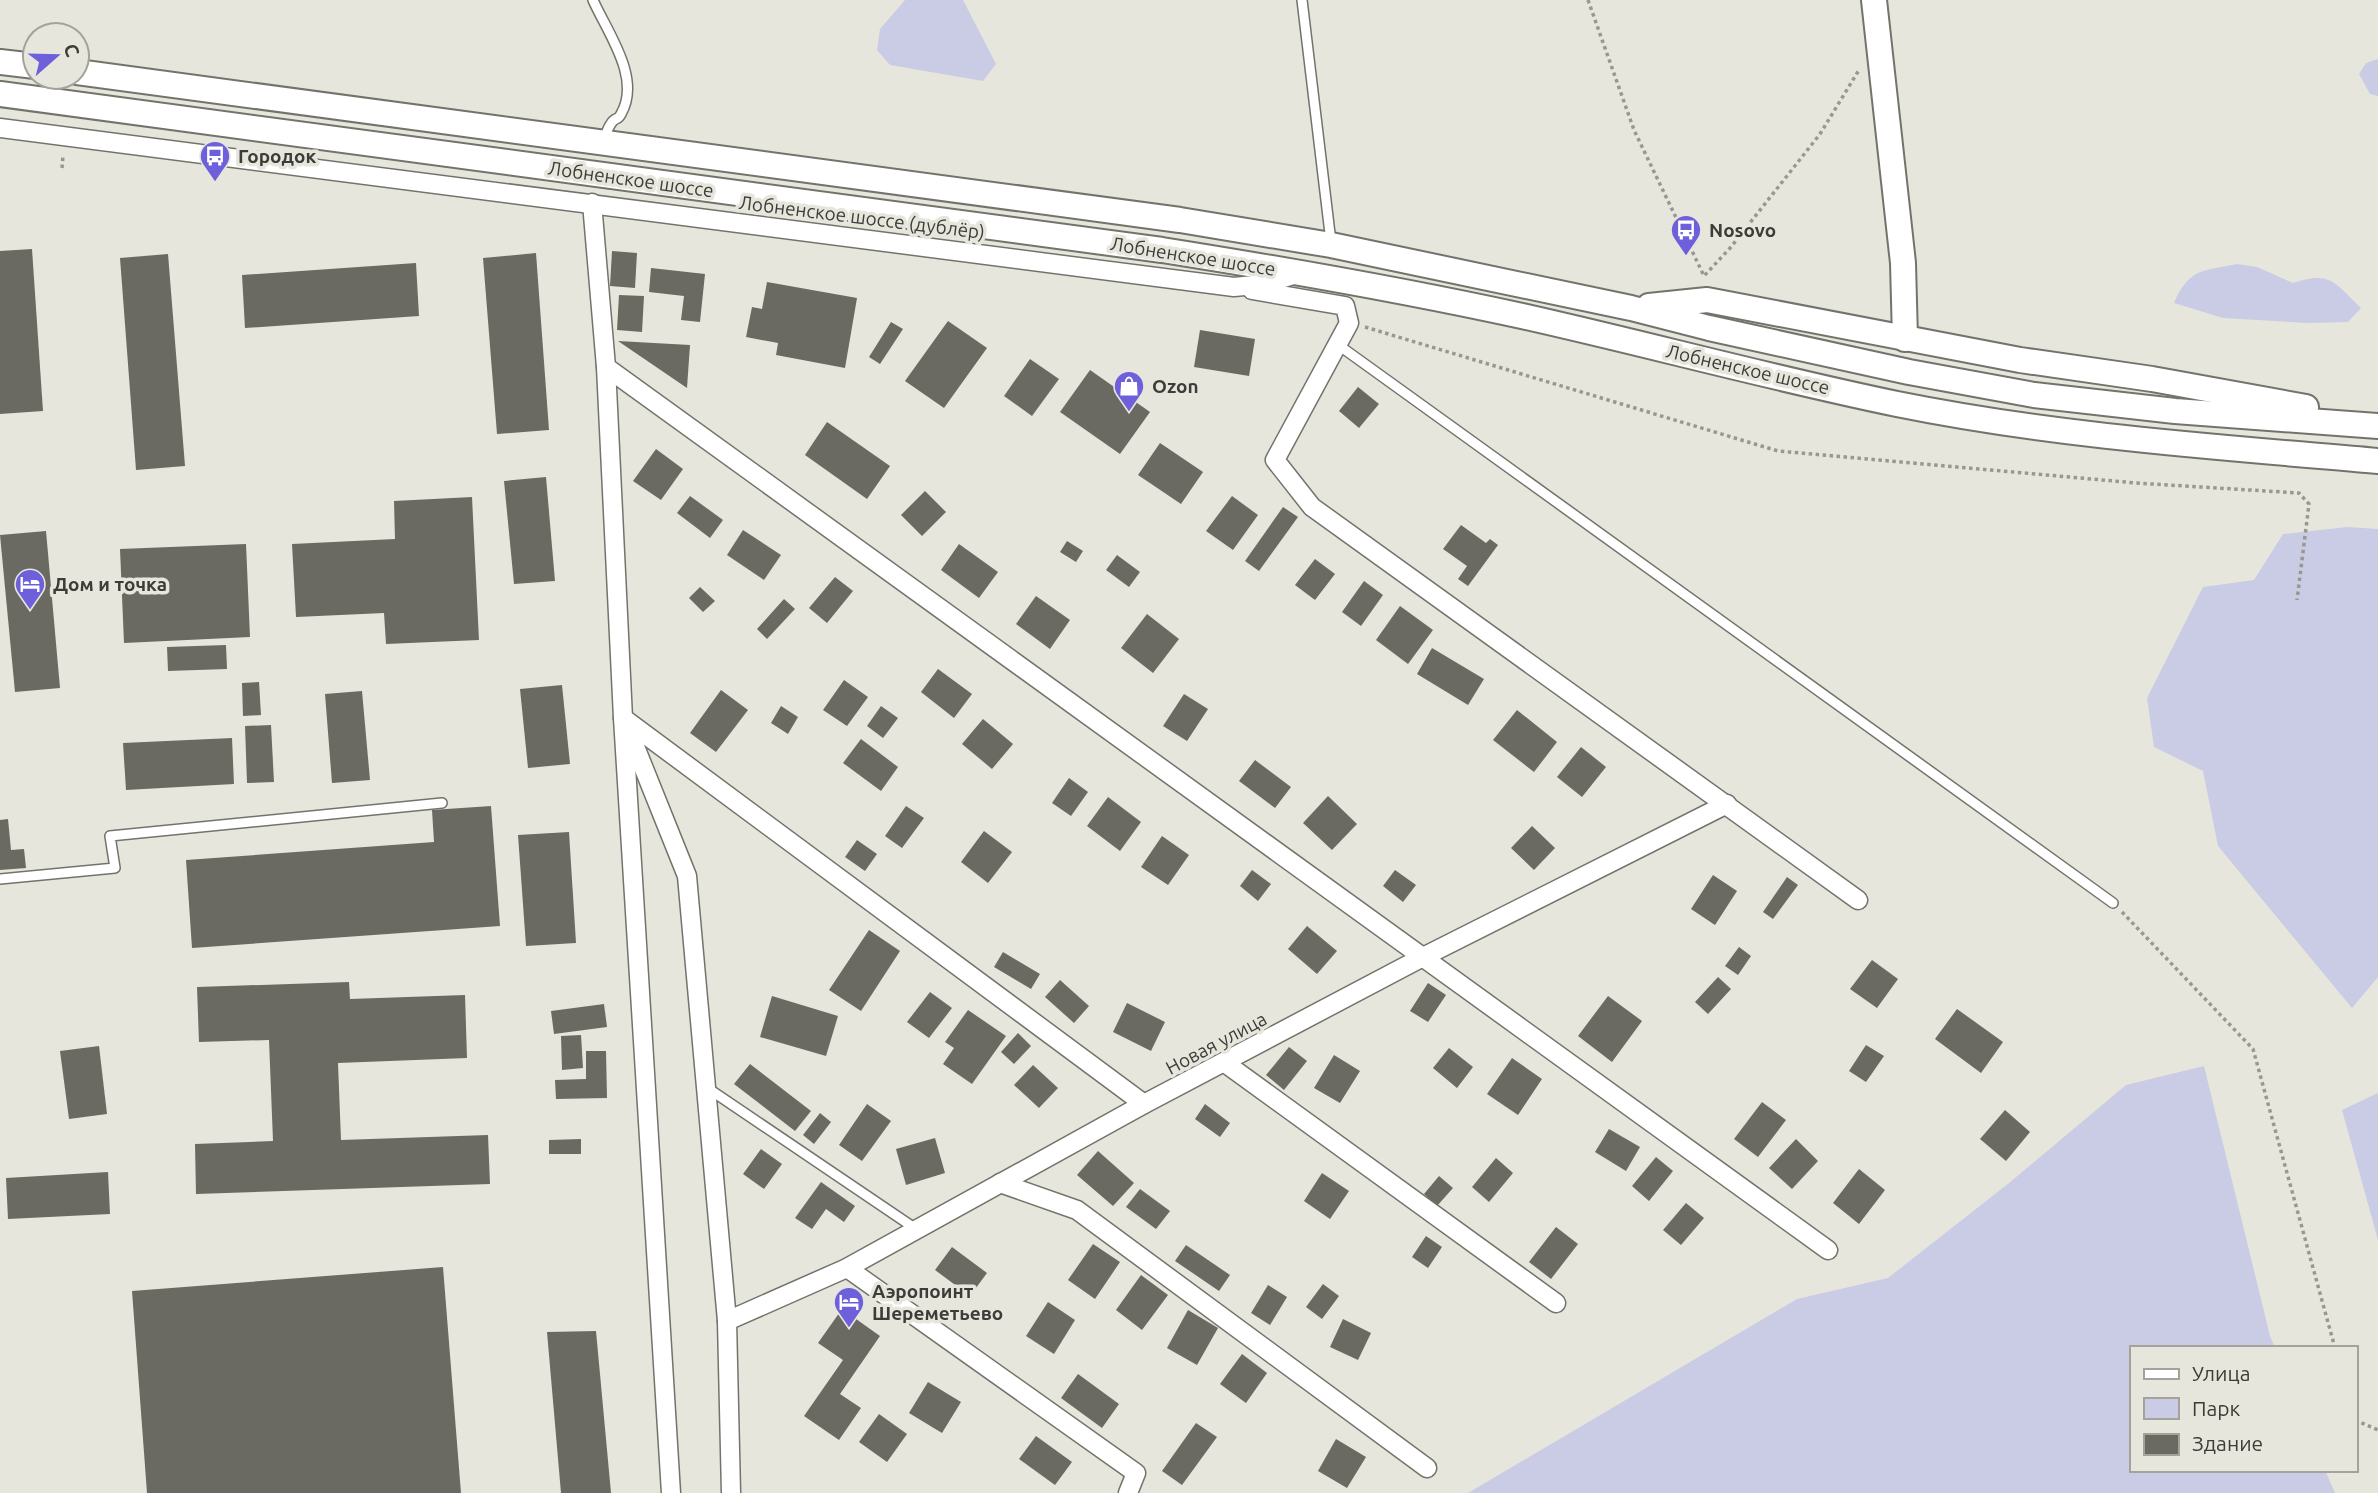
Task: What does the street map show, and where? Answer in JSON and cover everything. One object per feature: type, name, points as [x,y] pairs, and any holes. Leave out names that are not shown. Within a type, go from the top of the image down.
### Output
[{"type":"main road","points":[[1874,0],[1903,262],[1905,339]]},
{"type":"main road","points":[[0,62],[21,64]]},
{"type":"main road","name":"Лобненское шоссе","points":[[91,74],[1180,220],[1331,245],[1631,308],[1909,372],[2034,395],[2175,411],[2378,426]]},
{"type":"main road","name":"Лобненское шоссе","points":[[0,94],[1134,246],[1301,272],[1523,316],[1898,404],[2043,428],[2181,444],[2378,461]]},
{"type":"main road","points":[[1631,308],[1707,300],[2020,360],[2152,379],[2378,421]]},
{"type":"street","name":"Лобненское шоссе (дублёр)","points":[[0,128],[592,202],[1234,287],[1264,284],[1301,272]]},
{"type":"street","points":[[592,202],[606,367],[623,718],[671,1493]]},
{"type":"street","points":[[1234,287],[1345,306],[1349,323],[1275,460],[1311,507],[1857,900]]},
{"type":"street","points":[[606,367],[1828,1250]]},
{"type":"street","points":[[623,718],[687,876],[727,1321],[731,1493]]},
{"type":"street","points":[[623,718],[1144,1104]]},
{"type":"street","name":"Новая улица","points":[[727,1321],[847,1268],[1144,1104],[1421,958],[1727,804]]},
{"type":"street","points":[[1225,1063],[1556,1303]]},
{"type":"street","points":[[1000,1183],[1077,1210],[1427,1468]]},
{"type":"street","points":[[847,1268],[1136,1473],[1128,1493]]},
{"type":"lane","points":[[593,0],[627,77],[626,97],[620,116],[611,122],[602,143]]},
{"type":"lane","points":[[1302,0],[1331,245]]},
{"type":"lane","points":[[1337,344],[2113,903]]},
{"type":"lane","points":[[0,878],[115,868],[110,836],[442,803]]},
{"type":"lane","points":[[705,1087],[916,1229]]},
{"type":"path","points":[[1588,0],[1634,130],[1704,276],[1731,247],[1820,134],[1878,39]]},
{"type":"path","points":[[62,168],[63,156]]},
{"type":"path","points":[[1349,323],[1777,451],[2136,483],[2299,493],[2309,503],[2297,600]]},
{"type":"path","points":[[1747,442],[1749,434]]},
{"type":"path","points":[[2113,903],[2253,1049],[2334,1346]]},
{"type":"path","points":[[2357,1421],[2378,1430]]},
{"type":"green space","points":[[905,0],[963,0],[996,64],[983,81],[890,65],[877,50],[880,29]]},
{"type":"green space","points":[[2378,59],[2378,96],[2370,94],[2359,74],[2366,63]]},
{"type":"green space","points":[[2237,264],[2257,267],[2293,283],[2316,278],[2332,281],[2361,308],[2348,322],[2307,323],[2223,318],[2174,303],[2185,283],[2198,273]]},
{"type":"green space","points":[[2347,527],[2378,529],[2378,977],[2352,1008],[2218,846],[2203,771],[2154,747],[2147,698],[2203,587],[2254,580],[2283,534]]},
{"type":"green space","points":[[2204,1066],[2274,1346],[2130,1346],[2130,1472],[2326,1472],[2335,1493],[1468,1493],[1797,1299],[1888,1278],[2009,1183],[2126,1085]]},
{"type":"green space","points":[[2378,1093],[2378,1240],[2342,1110]]},
{"type":"building","points":[[32,249],[43,411],[0,414],[0,251]]},
{"type":"building","points":[[612,251],[637,253],[635,288],[610,286]]},
{"type":"building","points":[[536,253],[549,430],[497,434],[483,258]]},
{"type":"building","points":[[168,254],[185,466],[136,470],[120,258]]},
{"type":"building","points":[[416,263],[419,316],[245,328],[242,275]]},
{"type":"building","points":[[651,268],[705,274],[700,322],[681,320],[684,296],[649,292]]},
{"type":"building","points":[[767,282],[857,298],[845,368],[776,355],[778,343],[746,337],[752,307],[762,309]]},
{"type":"building","points":[[619,295],[644,296],[642,332],[617,330]]},
{"type":"building","points":[[948,321],[987,348],[944,408],[905,381]]},
{"type":"building","points":[[891,322],[903,329],[880,364],[869,357]]},
{"type":"building","points":[[1200,330],[1255,339],[1249,376],[1194,367]]},
{"type":"building","points":[[618,341],[690,345],[687,388]]},
{"type":"building","points":[[1030,359],[1059,379],[1032,416],[1004,396]]},
{"type":"building","points":[[1090,370],[1150,412],[1120,454],[1060,412]]},
{"type":"building","points":[[1358,387],[1379,404],[1359,428],[1339,411]]},
{"type":"building","points":[[827,422],[890,466],[867,499],[805,455]]},
{"type":"building","points":[[1160,443],[1203,472],[1181,504],[1138,475]]},
{"type":"building","points":[[656,449],[683,469],[661,500],[633,481]]},
{"type":"building","points":[[546,477],[555,581],[514,584],[504,481]]},
{"type":"building","points":[[925,491],[946,512],[922,536],[901,515]]},
{"type":"building","points":[[690,496],[723,520],[710,538],[677,513]]},
{"type":"building","points":[[1232,496],[1258,515],[1233,550],[1206,531]]},
{"type":"building","points":[[472,497],[479,640],[386,644],[384,613],[296,617],[292,544],[395,539],[394,501]]},
{"type":"building","points":[[1283,507],[1298,517],[1259,571],[1245,561]]},
{"type":"building","points":[[1461,525],[1486,543],[1490,539],[1498,545],[1468,586],[1458,579],[1467,566],[1443,549]]},
{"type":"building","points":[[743,530],[781,555],[764,580],[727,555]]},
{"type":"building","name":"Дом и точка","points":[[46,531],[60,688],[15,692],[0,535]]},
{"type":"building","points":[[1067,541],[1083,551],[1076,562],[1060,552]]},
{"type":"building","points":[[246,544],[250,637],[124,643],[120,549]]},
{"type":"building","points":[[959,544],[998,572],[979,598],[941,570]]},
{"type":"building","points":[[1117,555],[1140,572],[1129,587],[1106,570]]},
{"type":"building","points":[[1315,559],[1335,574],[1315,600],[1295,585]]},
{"type":"building","points":[[835,577],[853,591],[827,623],[809,608]]},
{"type":"building","points":[[1364,581],[1383,595],[1361,626],[1342,612]]},
{"type":"building","points":[[700,587],[715,601],[703,612],[689,598]]},
{"type":"building","points":[[1036,596],[1070,620],[1050,649],[1016,624]]},
{"type":"building","points":[[784,599],[795,609],[767,639],[757,629]]},
{"type":"building","points":[[1400,606],[1433,630],[1408,664],[1376,640]]},
{"type":"building","points":[[1147,614],[1179,639],[1153,673],[1121,648]]},
{"type":"building","points":[[226,645],[227,669],[168,671],[167,647]]},
{"type":"building","points":[[1432,648],[1484,679],[1468,705],[1417,674]]},
{"type":"building","points":[[938,669],[972,694],[954,718],[921,692]]},
{"type":"building","points":[[844,680],[868,697],[847,726],[823,710]]},
{"type":"building","points":[[259,682],[261,715],[243,716],[242,683]]},
{"type":"building","points":[[562,685],[570,764],[528,768],[520,689]]},
{"type":"building","points":[[721,690],[748,710],[716,752],[690,733]]},
{"type":"building","points":[[362,691],[370,780],[332,783],[325,694]]},
{"type":"building","points":[[1184,694],[1208,709],[1187,741],[1163,726]]},
{"type":"building","points":[[781,706],[798,717],[788,734],[771,723]]},
{"type":"building","points":[[881,706],[898,718],[883,738],[867,726]]},
{"type":"building","points":[[1517,710],[1557,742],[1534,772],[1493,740]]},
{"type":"building","points":[[983,719],[1013,744],[992,769],[962,744]]},
{"type":"building","points":[[271,725],[274,782],[247,783],[245,726]]},
{"type":"building","points":[[232,738],[234,784],[126,790],[123,743]]},
{"type":"building","points":[[861,739],[898,767],[881,791],[843,763]]},
{"type":"building","points":[[1581,747],[1606,767],[1582,797],[1557,777]]},
{"type":"building","points":[[1255,760],[1291,787],[1275,808],[1239,781]]},
{"type":"building","points":[[1069,778],[1088,792],[1071,816],[1052,803]]},
{"type":"building","points":[[1328,796],[1357,824],[1332,850],[1303,823]]},
{"type":"building","points":[[1108,797],[1141,822],[1120,851],[1087,826]]},
{"type":"building","points":[[491,806],[500,926],[192,948],[186,860],[434,842],[432,810]]},
{"type":"building","points":[[906,806],[924,818],[902,848],[885,836]]},
{"type":"building","points":[[8,819],[11,850],[24,849],[26,868],[0,870],[0,820]]},
{"type":"building","points":[[1532,826],[1555,848],[1534,870],[1511,848]]},
{"type":"building","points":[[984,831],[1012,852],[988,883],[961,862]]},
{"type":"building","points":[[569,832],[576,943],[526,946],[518,835]]},
{"type":"building","points":[[1162,836],[1189,855],[1168,885],[1141,867]]},
{"type":"building","points":[[857,840],[877,854],[865,871],[845,857]]},
{"type":"building","points":[[1252,870],[1271,884],[1258,901],[1240,886]]},
{"type":"building","points":[[1395,870],[1416,885],[1403,902],[1383,886]]},
{"type":"building","points":[[1713,875],[1737,891],[1715,925],[1691,909]]},
{"type":"building","points":[[1787,877],[1798,885],[1773,919],[1763,912]]},
{"type":"building","points":[[1307,926],[1337,951],[1317,974],[1288,949]]},
{"type":"building","points":[[869,930],[900,951],[861,1011],[829,990]]},
{"type":"building","points":[[1739,947],[1751,956],[1738,975],[1725,966]]},
{"type":"building","points":[[1003,952],[1040,974],[1031,989],[994,967]]},
{"type":"building","points":[[1872,960],[1898,979],[1877,1008],[1850,989]]},
{"type":"building","points":[[1718,977],[1731,989],[1708,1014],[1695,1002]]},
{"type":"building","points":[[1060,980],[1089,1006],[1074,1023],[1045,997]]},
{"type":"building","points":[[349,982],[350,999],[465,995],[467,1058],[338,1063],[341,1140],[488,1135],[490,1184],[196,1194],[195,1144],[273,1141],[269,1040],[199,1042],[197,987]]},
{"type":"building","points":[[1428,983],[1446,995],[1428,1022],[1410,1011]]},
{"type":"building","points":[[930,992],[952,1008],[929,1038],[907,1022]]},
{"type":"building","points":[[772,996],[838,1016],[826,1056],[760,1037]]},
{"type":"building","points":[[1608,996],[1642,1021],[1612,1062],[1578,1036]]},
{"type":"building","points":[[1127,1003],[1165,1022],[1151,1051],[1113,1032]]},
{"type":"building","points":[[604,1004],[607,1027],[554,1034],[551,1011]]},
{"type":"building","points":[[1957,1009],[2003,1042],[1981,1073],[1935,1039]]},
{"type":"building","points":[[968,1010],[1006,1036],[972,1084],[943,1064],[954,1048],[945,1042]]},
{"type":"building","points":[[1018,1033],[1031,1046],[1014,1064],[1001,1052]]},
{"type":"building","points":[[581,1035],[583,1068],[562,1070],[561,1036]]},
{"type":"building","points":[[1866,1045],[1884,1056],[1866,1082],[1849,1071]]},
{"type":"building","points":[[99,1046],[107,1114],[69,1119],[60,1051]]},
{"type":"building","points":[[1289,1047],[1307,1061],[1284,1090],[1266,1075]]},
{"type":"building","points":[[1449,1048],[1473,1067],[1457,1088],[1433,1068]]},
{"type":"building","points":[[586,1051],[606,1051],[607,1098],[556,1099],[555,1080],[586,1079]]},
{"type":"building","points":[[1334,1055],[1360,1071],[1340,1103],[1314,1088]]},
{"type":"building","points":[[1512,1058],[1542,1079],[1518,1115],[1487,1094]]},
{"type":"building","points":[[750,1064],[811,1111],[795,1131],[734,1084]]},
{"type":"building","points":[[1033,1065],[1058,1088],[1039,1108],[1014,1085]]},
{"type":"building","points":[[1762,1102],[1786,1120],[1758,1157],[1734,1139]]},
{"type":"building","points":[[867,1104],[891,1121],[862,1161],[839,1145]]},
{"type":"building","points":[[1205,1104],[1230,1123],[1220,1137],[1195,1119]]},
{"type":"building","points":[[2005,1110],[2030,1132],[2006,1161],[1980,1139]]},
{"type":"building","points":[[820,1113],[831,1122],[814,1144],[803,1135]]},
{"type":"building","points":[[1609,1129],[1640,1147],[1626,1171],[1595,1152]]},
{"type":"building","points":[[935,1138],[945,1173],[906,1185],[896,1149]]},
{"type":"building","points":[[581,1139],[581,1154],[549,1154],[549,1140]]},
{"type":"building","points":[[1796,1139],[1818,1161],[1792,1189],[1769,1168]]},
{"type":"building","points":[[761,1149],[782,1164],[764,1189],[743,1174]]},
{"type":"building","points":[[1098,1151],[1134,1183],[1113,1206],[1077,1175]]},
{"type":"building","points":[[1656,1157],[1673,1171],[1649,1201],[1632,1186]]},
{"type":"building","points":[[1496,1158],[1513,1173],[1489,1202],[1472,1187]]},
{"type":"building","points":[[1859,1169],[1885,1190],[1859,1224],[1833,1203]]},
{"type":"building","points":[[108,1172],[110,1214],[8,1219],[6,1178]]},
{"type":"building","points":[[1322,1173],[1349,1191],[1330,1219],[1304,1201]]},
{"type":"building","points":[[1439,1176],[1453,1188],[1437,1206],[1424,1194]]},
{"type":"building","points":[[821,1182],[855,1206],[844,1222],[826,1209],[812,1229],[795,1218]]},
{"type":"building","points":[[1140,1189],[1170,1211],[1156,1229],[1126,1207]]},
{"type":"building","points":[[1686,1203],[1704,1218],[1681,1245],[1663,1230]]},
{"type":"building","points":[[1556,1227],[1578,1244],[1551,1279],[1529,1262]]},
{"type":"building","points":[[1426,1236],[1442,1247],[1428,1268],[1412,1257]]},
{"type":"building","points":[[1093,1244],[1120,1262],[1095,1299],[1068,1280]]},
{"type":"building","points":[[1186,1245],[1230,1275],[1219,1291],[1175,1261]]},
{"type":"building","points":[[952,1247],[987,1273],[970,1296],[935,1270]]},
{"type":"building","points":[[443,1267],[461,1493],[147,1493],[132,1291]]},
{"type":"building","points":[[1141,1275],[1168,1295],[1142,1330],[1116,1310]]},
{"type":"building","points":[[1323,1284],[1339,1296],[1322,1319],[1306,1307]]},
{"type":"building","points":[[1268,1285],[1287,1297],[1270,1325],[1251,1313]]},
{"type":"building","points":[[1048,1302],[1075,1320],[1054,1354],[1026,1336]]},
{"type":"building","points":[[842,1309],[880,1336],[840,1394],[861,1408],[839,1440],[804,1416],[843,1360],[818,1343]]},
{"type":"building","points":[[1188,1310],[1218,1328],[1197,1365],[1167,1348]]},
{"type":"building","points":[[1343,1319],[1371,1333],[1358,1360],[1330,1347]]},
{"type":"building","points":[[596,1331],[611,1493],[561,1493],[547,1332]]},
{"type":"building","points":[[1242,1354],[1267,1373],[1246,1403],[1220,1384]]},
{"type":"building","points":[[1078,1374],[1119,1404],[1102,1428],[1061,1398]]},
{"type":"building","points":[[928,1382],[961,1402],[942,1433],[909,1413]]},
{"type":"building","points":[[879,1414],[907,1434],[887,1462],[859,1442]]},
{"type":"building","points":[[1196,1423],[1217,1437],[1182,1485],[1162,1471]]},
{"type":"building","points":[[1036,1436],[1072,1462],[1055,1485],[1019,1459]]},
{"type":"building","points":[[1336,1439],[1366,1457],[1347,1488],[1318,1471]]},
{"type":"place","name":"Городок","points":[[215,183]]},
{"type":"place","name":"Nosovo","points":[[1686,257]]},
{"type":"place","name":"Ozon","points":[[1129,413]]},
{"type":"place","name":"Дом и точка","points":[[30,611]]},
{"type":"place","name":"Аэропоинт Шереметьево","points":[[849,1329]]}]
